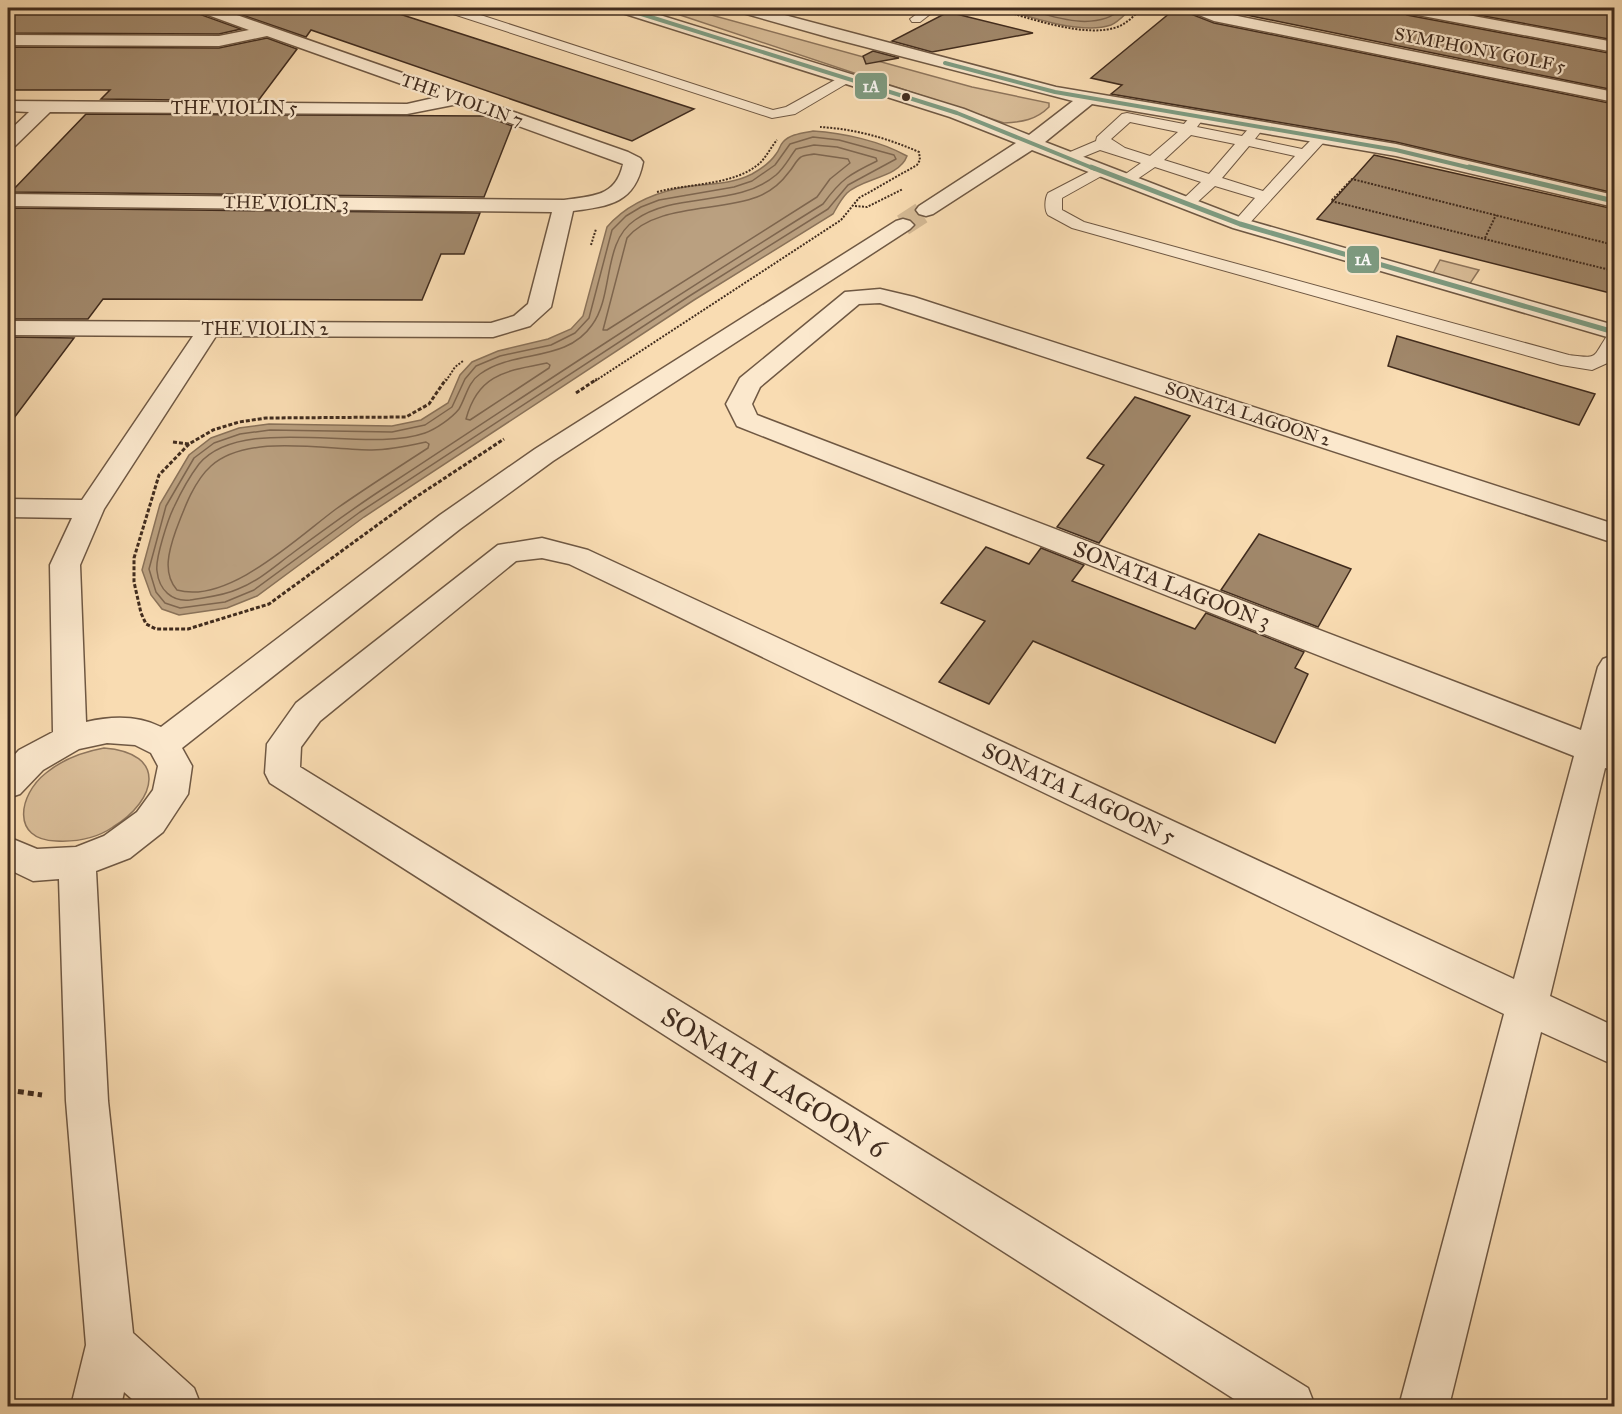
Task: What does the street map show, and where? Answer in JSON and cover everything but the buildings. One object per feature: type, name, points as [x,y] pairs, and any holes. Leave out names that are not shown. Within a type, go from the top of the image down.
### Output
[{"type":"street","name":"THE VIOLIN 7","points":[[203,8],[633,162],[632,178],[622,193],[593,202],[564,206]]},
{"type":"street","points":[[622,8],[957,113],[1125,181],[1240,224],[1614,332]]},
{"type":"street","points":[[742,8],[837,36],[1056,92],[1088,98],[1132,112],[1193,123],[1259,126],[1322,136],[1396,150],[1614,201]]},
{"type":"street","points":[[1407,8],[1614,47]]},
{"type":"street","name":"SYMPHONY GOLF 5","points":[[1196,9],[1214,16],[1614,97]]},
{"type":"street","points":[[8,40],[219,40],[268,31]]},
{"type":"street","points":[[926,210],[1032,142],[1088,98]]},
{"type":"street","name":"THE VIOLIN 5","points":[[8,106],[407,109],[459,99]]},
{"type":"street","points":[[8,142],[45,107]]},
{"type":"street","name":"THE VIOLIN 3","points":[[8,200],[564,206]]},
{"type":"street","name":"THE VIOLIN 2","points":[[8,328],[493,330],[522,321],[538,307],[564,206]]},
{"type":"street","points":[[164,744],[450,522],[535,462],[903,225]]},
{"type":"street","name":"SONATA LAGOON 2","points":[[739,404],[749,383],[853,297],[880,296],[906,302],[1614,534]]},
{"type":"street","points":[[70,738],[65,565],[90,509],[209,329]]},
{"type":"street","name":"SONATA LAGOON 3","points":[[739,404],[746,420],[1604,753]]},
{"type":"street","points":[[8,508],[90,509]]},
{"type":"street","name":"SONATA LAGOON 6","points":[[542,548],[508,552],[308,712],[284,744],[282,773],[1290,1407]]},
{"type":"street","name":"SONATA LAGOON 5","points":[[542,548],[578,557],[1614,1046]]},
{"type":"street","points":[[1424,1407],[1527,1005],[1604,753],[1614,667]]},
{"type":"street","points":[[8,784],[31,760],[70,738],[107,730],[140,732],[164,744],[175,766],[170,794],[150,822],[117,847],[77,862],[33,865],[8,852]]},
{"type":"street","points":[[77,862],[87,1101],[110,1345],[96,1407]]},
{"type":"street","points":[[110,1345],[176,1407]]},
{"type":"lane","points":[[448,8],[772,114],[790,111],[849,78]]},
{"type":"lane","points":[[916,19],[932,8]]},
{"type":"lane","points":[[1118,150],[1102,141],[1132,112]]},
{"type":"lane","points":[[1125,181],[1154,161],[1193,123],[1246,141],[1307,154]]},
{"type":"lane","points":[[1186,204],[1212,180],[1259,126]]},
{"type":"lane","points":[[1240,224],[1322,136]]},
{"type":"lane","points":[[1068,158],[1099,145],[1267,197]]},
{"type":"lane","points":[[1100,171],[1054,196],[1054,212],[1078,225],[1568,361],[1592,364],[1608,356],[1614,340]]},
{"type":"path","points":[[994,8],[1046,22],[1093,29],[1116,27],[1142,8]]},
{"type":"path","points":[[572,396],[841,220],[860,198],[873,188],[917,165],[922,155],[908,147],[887,140],[847,130],[818,127]]},
{"type":"path","points":[[652,194],[750,170],[759,164],[781,137]]},
{"type":"path","points":[[1614,245],[1352,179],[1331,201],[1614,271]]},
{"type":"path","points":[[854,206],[867,207],[907,186]]},
{"type":"path","points":[[1485,238],[1496,215]]},
{"type":"path","points":[[589,252],[597,227]]},
{"type":"path","points":[[466,359],[458,363],[435,401],[412,415],[393,418],[258,417],[205,432],[189,444],[159,475],[137,544],[134,558],[134,582],[146,624],[156,629],[188,629],[269,604],[413,499],[506,438]]},
{"type":"shaded area","points":[[659,8],[686,8],[972,87],[1049,103],[1049,107],[1039,115],[1028,119],[1004,123]]},
{"type":"shaded area","points":[[1440,260],[1479,270],[1469,285],[1432,275]]},
{"type":"shaded area","points":[[104,748],[125,752],[139,759],[147,768],[149,779],[139,804],[113,827],[86,838],[56,841],[42,839],[32,833],[26,825],[25,804],[37,782],[52,768],[66,760]]},
{"type":"water","points":[[1001,8],[1132,8],[1111,25],[1086,28],[1056,24]]},
{"type":"water","points":[[813,131],[862,139],[907,156],[896,169],[847,193],[833,214],[694,300],[364,517],[257,596],[227,608],[179,615],[162,609],[151,595],[142,570],[160,504],[189,455],[211,438],[239,428],[269,424],[392,426],[421,420],[448,403],[460,375],[472,362],[498,351],[548,339],[571,329],[583,316],[607,227],[622,213],[649,197],[669,191],[743,178],[768,163],[786,139]]},
{"type":"tunnel","points":[[903,225],[926,210]]},
{"type":"transit line","name":"1A","points":[[622,8],[957,113],[1138,186],[1240,224],[1614,332]]},
{"type":"transit line","name":"1A","points":[[945,63],[1055,92],[1396,150],[1614,201]]}]
